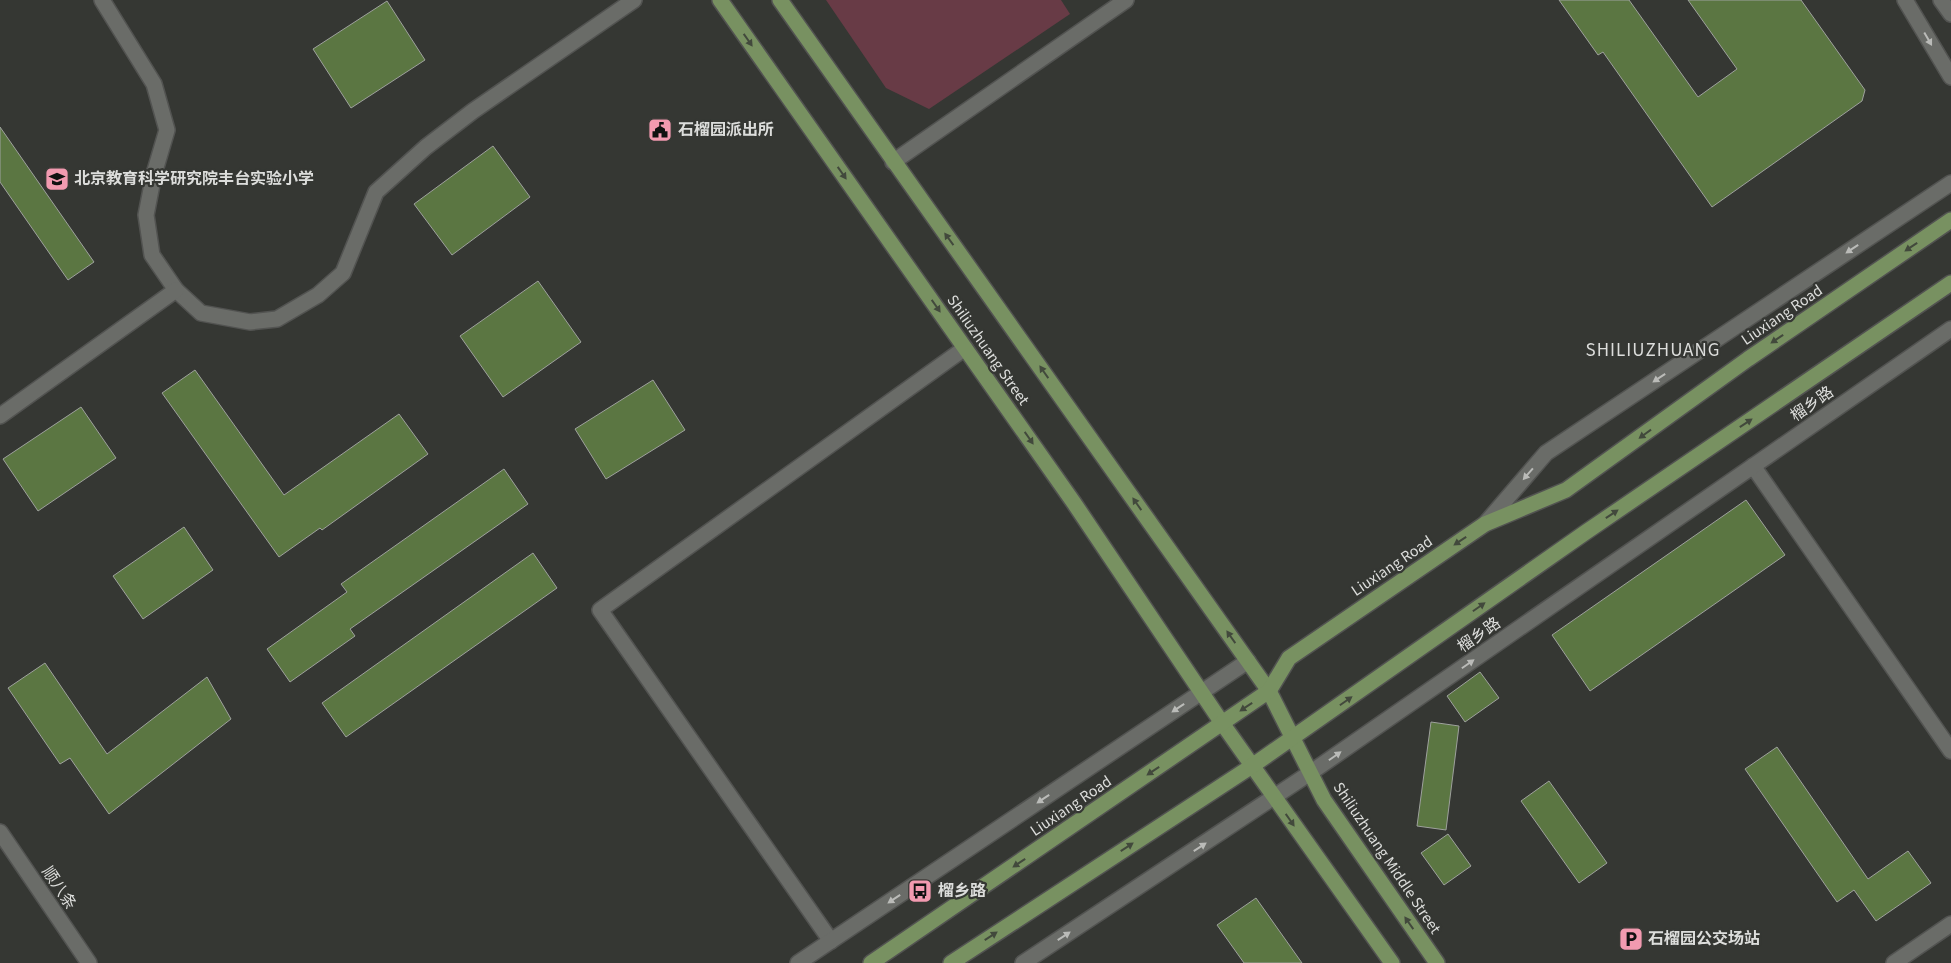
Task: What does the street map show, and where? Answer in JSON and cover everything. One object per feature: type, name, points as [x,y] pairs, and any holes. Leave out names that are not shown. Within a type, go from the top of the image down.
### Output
[{"type":"main road","name":"Shiliuzhuang Street","points":[[720,0],[1074,503],[1222,723]]},
{"type":"main road","name":"Shiliuzhuang Street","points":[[780,0],[1269,692]]},
{"type":"main road","name":"Liuxiang Road","points":[[871,963],[1269,692],[1289,658],[1485,524],[1566,490],[1748,359],[1951,220]]},
{"type":"main road","points":[[951,963],[1292,739],[1586,532],[1951,283]]},
{"type":"main road","name":"Shiliuzhuang Middle Street","points":[[1269,692],[1324,800],[1437,963]]},
{"type":"main road","points":[[1222,723],[1392,963]]},
{"type":"street","points":[[102,0],[154,84],[167,130],[154,174],[146,214],[152,256],[176,290],[201,313],[250,322],[277,319],[318,295],[343,273],[376,192],[426,147],[465,117],[634,0]]},
{"type":"street","points":[[894,162],[1126,0]]},
{"type":"street","points":[[1906,0],[1951,78]]},
{"type":"street","points":[[1941,0],[1951,14]]},
{"type":"street","points":[[1485,524],[1546,453],[1951,183]]},
{"type":"street","points":[[0,416],[176,290]]},
{"type":"street","name":"榴乡路","points":[[1023,963],[1274,798],[1951,329]]},
{"type":"street","points":[[831,941],[600,610],[965,348]]},
{"type":"street","points":[[1753,466],[1951,750]]},
{"type":"street","points":[[798,963],[1248,662]]},
{"type":"street","name":"顺八条","points":[[0,832],[89,963]]},
{"type":"street","points":[[1894,963],[1951,924]]},
{"type":"shaded area","points":[[826,0],[1061,0],[1070,14],[929,109],[886,88]]},
{"type":"building","points":[[1559,0],[1629,0],[1698,97],[1737,69],[1688,0],[1801,0],[1865,90],[1862,101],[1712,207],[1603,52],[1598,55]]},
{"type":"building","points":[[387,1],[425,60],[351,108],[313,49]]},
{"type":"building","points":[[0,127],[94,262],[68,280],[0,182]]},
{"type":"building","points":[[493,146],[530,197],[452,255],[414,204]]},
{"type":"building","points":[[538,281],[581,342],[503,397],[460,336]]},
{"type":"building","points":[[195,370],[284,495],[399,414],[428,454],[322,530],[320,528],[279,557],[162,393]]},
{"type":"building","points":[[653,380],[685,430],[606,479],[575,429]]},
{"type":"building","points":[[81,407],[116,458],[38,511],[3,459]]},
{"type":"building","points":[[504,469],[528,504],[350,629],[355,636],[290,682],[267,649],[347,592],[341,584]]},
{"type":"building","points":[[1746,500],[1785,555],[1590,691],[1552,635]]},
{"type":"building","points":[[184,527],[213,570],[143,619],[113,576]]},
{"type":"building","points":[[533,553],[557,588],[346,737],[322,703]]},
{"type":"building","points":[[45,663],[107,754],[207,677],[231,719],[109,814],[70,758],[60,764],[8,688]]},
{"type":"building","points":[[1480,672],[1499,698],[1465,722],[1447,696]]},
{"type":"building","points":[[1431,722],[1459,726],[1446,830],[1417,826]]},
{"type":"building","points":[[1777,747],[1868,879],[1908,851],[1931,883],[1876,921],[1854,890],[1837,902],[1745,769]]},
{"type":"building","points":[[1549,781],[1607,863],[1579,883],[1521,801]]},
{"type":"building","points":[[1448,834],[1471,866],[1444,885],[1421,853]]},
{"type":"building","points":[[1256,898],[1302,963],[1244,963],[1217,925]]},
{"type":"place","name":"石榴园派出所","points":[[660,130]]},
{"type":"place","name":"北京教育科学研究院丰台实验小学","points":[[57,179]]},
{"type":"place","name":"榴乡路","points":[[920,891]]},
{"type":"place","name":"石榴园公交场站","points":[[1631,939]]},
{"type":"district","name":"SHILIUZHUANG","points":[[1653,350]]}]
